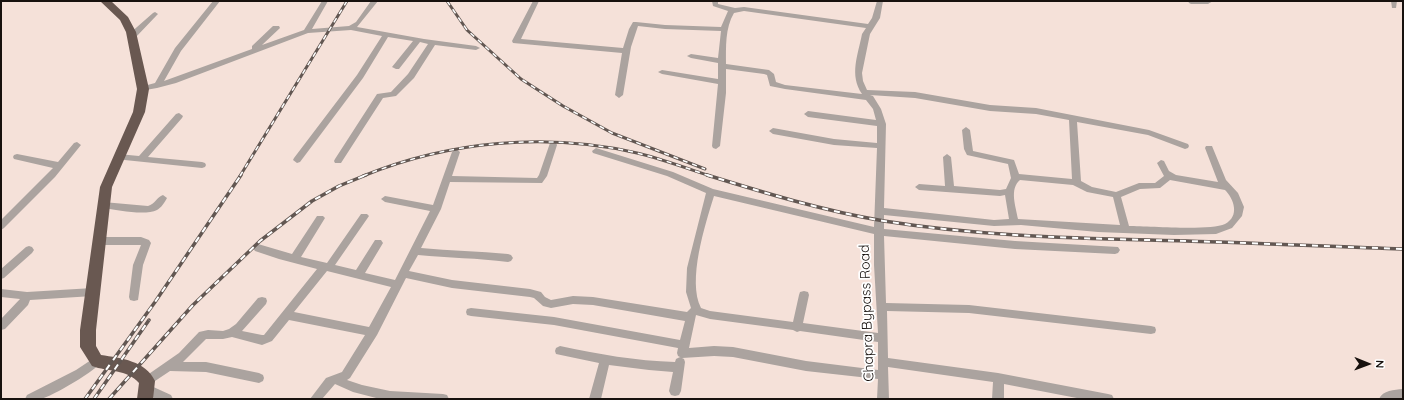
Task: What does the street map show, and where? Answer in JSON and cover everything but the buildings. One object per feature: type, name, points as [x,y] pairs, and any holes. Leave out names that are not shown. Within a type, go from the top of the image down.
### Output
[{"type":"highway","points":[[105,1],[124,19],[132,36],[143,89],[139,112],[106,187],[88,340],[91,353],[98,361],[134,369],[144,376],[146,390]]},
{"type":"street","points":[[157,86],[178,50],[217,1]]},
{"type":"street","points":[[307,31],[326,1]]},
{"type":"street","points":[[351,28],[358,23],[375,1]]},
{"type":"street","points":[[536,1],[516,41],[582,46],[626,52]]},
{"type":"street","points":[[715,1],[715,5],[733,10],[744,9],[870,27]]},
{"type":"street","points":[[744,9],[747,1]]},
{"type":"street","points":[[808,114],[882,124],[877,109],[867,95],[860,81],[859,65],[866,34],[876,18],[880,1]]},
{"type":"street","points":[[1192,2],[1210,1]]},
{"type":"street","points":[[716,146],[722,91],[721,82],[725,29],[729,14],[733,10]]},
{"type":"street","points":[[132,36],[155,14]]},
{"type":"street","points":[[619,95],[626,52],[632,31],[636,24],[664,27],[725,29]]},
{"type":"street","points":[[253,50],[276,28]]},
{"type":"street","points":[[143,89],[157,86],[307,31],[351,28],[386,35],[476,48]]},
{"type":"street","points":[[297,160],[323,123],[360,76],[386,35]]},
{"type":"street","points":[[396,67],[418,40]]},
{"type":"street","points":[[338,161],[380,96],[393,94],[411,76],[433,42]]},
{"type":"street","points":[[691,56],[722,64],[766,72],[770,74],[773,84],[785,87],[867,95],[926,96],[990,108],[1030,110],[1149,133],[1185,146]]},
{"type":"street","points":[[662,72],[721,82]]},
{"type":"street","points":[[141,159],[179,116]]},
{"type":"street","points":[[1073,118],[1078,179],[1075,182]]},
{"type":"street","name":"Chapra Bypass Road","points":[[882,124],[879,265],[883,338],[883,399]]},
{"type":"street","points":[[773,130],[834,142],[882,146]]},
{"type":"street","points":[[966,130],[968,149],[970,153],[1010,162],[1013,166],[1016,178],[1009,191],[1014,222]]},
{"type":"street","points":[[1,226],[60,166],[77,145]]},
{"type":"street","points":[[447,179],[539,181],[543,176],[554,145]]},
{"type":"street","points":[[879,211],[982,222],[1014,222],[1125,229],[1197,231],[1224,228],[1233,221],[1239,211],[1235,195],[1222,181],[1209,148]]},
{"type":"street","points":[[596,151],[670,174],[710,192],[879,229],[983,243],[1115,250]]},
{"type":"street","points":[[316,399],[326,385],[335,379],[341,378],[349,372],[373,332],[416,251],[436,209],[456,152]]},
{"type":"street","points":[[18,157],[60,166]]},
{"type":"street","points":[[118,157],[202,165]]},
{"type":"street","points":[[947,157],[950,189]]},
{"type":"street","points":[[1161,163],[1169,176],[1196,183],[1227,187]]},
{"type":"street","points":[[1016,178],[1021,177],[1075,182],[1090,190],[1117,195],[1139,186],[1157,186],[1169,176]]},
{"type":"street","points":[[919,187],[1000,193],[1009,191]]},
{"type":"street","points":[[675,391],[679,366],[692,312],[692,264],[710,192]]},
{"type":"street","points":[[1117,195],[1117,201],[1123,217],[1125,229]]},
{"type":"street","points":[[103,205],[148,209],[155,207],[163,198]]},
{"type":"street","points":[[385,200],[436,209]]},
{"type":"street","points":[[167,399],[146,390],[203,336],[208,334],[223,335],[232,333],[265,340],[327,267],[364,216]]},
{"type":"street","points":[[294,259],[320,218]]},
{"type":"street","points":[[99,241],[141,241],[146,243],[138,265],[134,297]]},
{"type":"street","points":[[358,275],[378,243]]},
{"type":"street","points":[[258,248],[398,286]]},
{"type":"street","points":[[1,275],[29,250]]},
{"type":"street","points":[[416,251],[450,255],[482,255],[508,258]]},
{"type":"street","points":[[404,274],[452,284],[534,294],[537,295],[541,301],[547,304],[579,300],[692,312],[697,311],[710,315],[797,328],[883,338]]},
{"type":"street","points":[[1,293],[27,296],[93,292]]},
{"type":"street","points":[[797,328],[804,295]]},
{"type":"street","points":[[1,326],[24,302],[27,296]]},
{"type":"street","points":[[232,333],[262,301]]},
{"type":"street","points":[[882,307],[923,310],[969,309],[1151,330]]},
{"type":"street","points":[[471,312],[554,321],[683,349],[749,354],[794,364],[883,375]]},
{"type":"street","points":[[287,315],[373,332]]},
{"type":"street","points":[[560,351],[606,360],[655,366],[679,366]]},
{"type":"street","points":[[595,399],[606,360]]},
{"type":"street","points":[[31,399],[80,373],[98,361]]},
{"type":"street","points":[[883,362],[998,378],[1108,399]]},
{"type":"street","points":[[170,366],[206,368],[258,378]]},
{"type":"street","points":[[998,378],[998,399]]},
{"type":"street","points":[[335,379],[349,386],[369,392],[409,399],[420,396],[443,399]]},
{"type":"street","points":[[1385,399],[1392,395],[1403,394]]},
{"type":"railway","points":[[240,176],[347,1]]},
{"type":"railway","points":[[447,1],[467,30],[521,79],[563,106],[612,133],[705,169]]},
{"type":"railway","points":[[363,176],[396,164],[463,148],[533,142],[568,143],[637,153],[707,175]]},
{"type":"railway","points":[[85,399],[155,302],[241,175]]},
{"type":"railway","points":[[109,399],[193,305],[260,241],[312,201],[339,186],[366,175]]},
{"type":"railway","points":[[707,175],[773,195],[839,212],[884,221],[950,230],[1049,237],[1403,249]]},
{"type":"railway","points":[[94,399],[149,320]]}]
